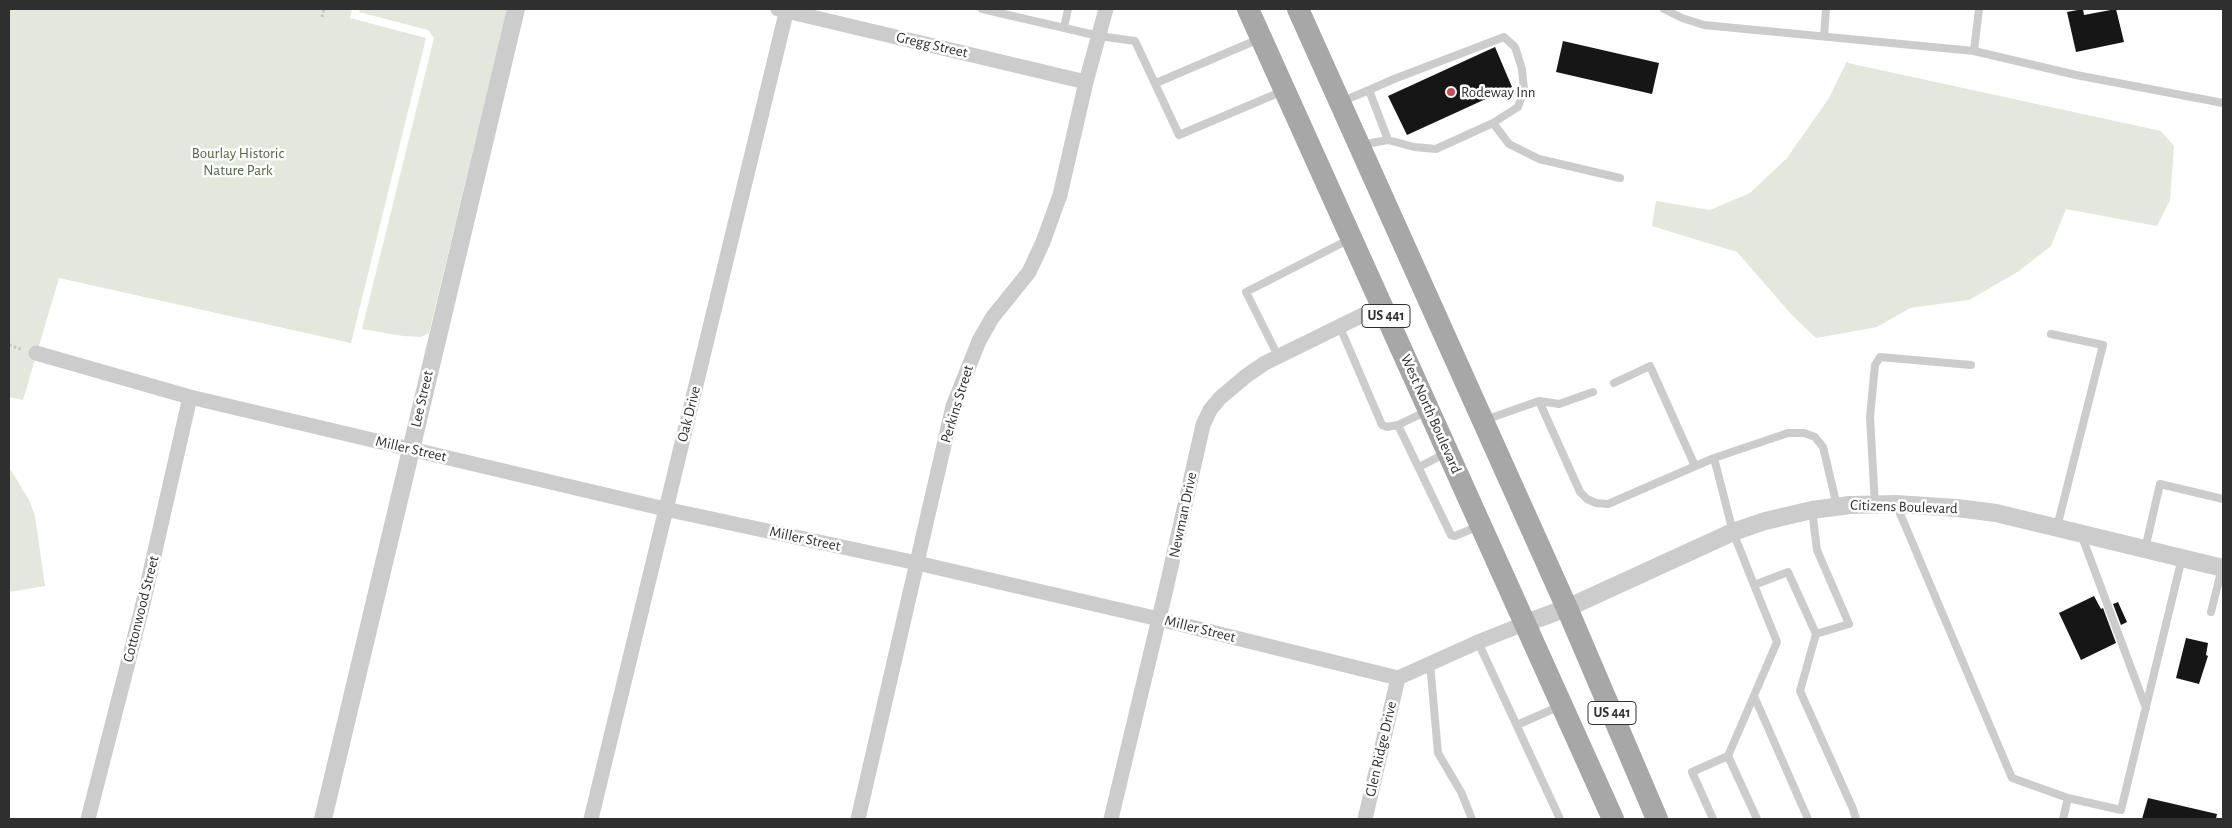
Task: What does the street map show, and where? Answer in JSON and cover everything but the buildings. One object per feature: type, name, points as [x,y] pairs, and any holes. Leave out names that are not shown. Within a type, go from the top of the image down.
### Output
[{"type":"main road","name":"West North Boulevard","points":[[1248,9],[1613,819]]},
{"type":"main road","name":"US 441","points":[[1298,9],[1567,608],[1657,819]]},
{"type":"street","name":"Lee Street","points":[[323,819],[516,9]]},
{"type":"street","name":"Perkins Street","points":[[858,819],[953,406],[978,341],[987,326],[1029,272],[1043,242],[1060,195],[1086,82],[1106,9]]},
{"type":"street","name":"Gregg Street","points":[[784,10],[1086,82]]},
{"type":"street","name":"Oak Drive","points":[[592,819],[784,10]]},
{"type":"street","name":"Newman Drive","points":[[1111,819],[1159,619],[1202,425],[1210,410],[1220,398],[1246,376],[1278,356],[1339,325],[1382,306]]},
{"type":"street","name":"Miller Street","points":[[36,353],[190,397],[665,509],[917,563],[1159,619],[1398,678]]},
{"type":"street","name":"Cottonwood Street","points":[[88,819],[142,608],[190,397]]},
{"type":"street","name":"Citizens Boulevard","points":[[1567,608],[1733,532],[1765,521],[1837,506],[1896,504],[1996,513],[2223,568]]},
{"type":"street","points":[[1398,678],[1478,642],[1567,608]]},
{"type":"street","name":"Glen Ridge Drive","points":[[1365,819],[1398,678]]},
{"type":"lane","points":[[982,9],[1099,36],[1135,41],[1179,135],[1285,90]]},
{"type":"lane","points":[[1064,28],[1068,9]]},
{"type":"lane","points":[[1664,9],[1682,18],[1704,25],[1974,51],[2076,75],[2223,104]]},
{"type":"lane","points":[[1824,36],[1826,9]]},
{"type":"lane","points":[[1974,51],[1979,9]]},
{"type":"lane","points":[[1341,102],[1504,37],[1515,47],[1522,69],[1524,90],[1518,108],[1493,123],[1436,150],[1414,147],[1388,140],[1360,145]]},
{"type":"lane","points":[[1156,83],[1261,38]]},
{"type":"lane","points":[[1369,90],[1388,140]]},
{"type":"lane","points":[[1493,123],[1509,144],[1539,159],[1620,178]]},
{"type":"lane","points":[[1278,356],[1246,292],[1352,238]]},
{"type":"lane","points":[[1339,325],[1382,425],[1387,427],[1398,425],[1429,410]]},
{"type":"lane","points":[[2051,334],[2103,345],[2057,527]]},
{"type":"lane","points":[[1875,504],[1870,418],[1875,365],[1880,357],[1971,365]]},
{"type":"lane","points":[[1614,383],[1650,366],[1695,466]]},
{"type":"lane","points":[[1484,421],[1539,400],[1559,404],[1593,392]]},
{"type":"lane","points":[[1539,400],[1580,492],[1587,499],[1596,503],[1608,504],[1714,458],[1788,433],[1804,433],[1815,437],[1823,447],[1837,506]]},
{"type":"lane","points":[[1398,425],[1452,535],[1455,536],[1481,525]]},
{"type":"lane","points":[[1419,467],[1448,453]]},
{"type":"lane","points":[[1713,819],[1692,772],[1728,756],[1778,642],[1733,532],[1714,458]]},
{"type":"lane","points":[[2145,549],[2160,484],[2223,499]]},
{"type":"lane","points":[[1896,504],[2012,778],[2068,798],[2121,810],[2182,558]]},
{"type":"lane","points":[[1812,510],[1817,550],[1849,624],[1816,634]]},
{"type":"lane","points":[[2080,532],[2146,709]]},
{"type":"lane","points":[[2211,612],[2223,568]]},
{"type":"lane","points":[[1754,585],[1788,572],[1816,634],[1800,691],[1856,819]]},
{"type":"lane","points":[[1478,642],[1560,819]]},
{"type":"lane","points":[[1430,663],[1438,753],[1461,792],[1472,819]]},
{"type":"lane","points":[[1754,696],[1808,819]]},
{"type":"lane","points":[[1517,725],[1562,705]]},
{"type":"lane","points":[[1728,756],[1757,819]]},
{"type":"lane","points":[[2063,819],[2068,798]]},
{"type":"path","points":[[322,17],[324,9]]},
{"type":"green space","name":"Bourlay Historic Nature Park","points":[[9,9],[352,9],[350,18],[426,38],[351,343],[59,278],[23,400],[9,397]]},
{"type":"green space","points":[[360,9],[507,9],[429,333],[421,337],[362,329],[434,38],[428,30],[359,12]]},
{"type":"green space","points":[[1847,61],[1848,63],[2161,131],[2174,146],[2170,200],[2157,226],[2066,209],[2051,246],[2019,271],[1969,300],[1910,308],[1877,327],[1816,338],[1792,315],[1737,252],[1652,226],[1656,201],[1710,210],[1750,193],[1787,158],[1829,98]]},
{"type":"green space","points":[[9,467],[29,500],[35,516],[45,586],[9,592]]},
{"type":"place","name":"Rodeway Inn","points":[[1451,92]]}]
